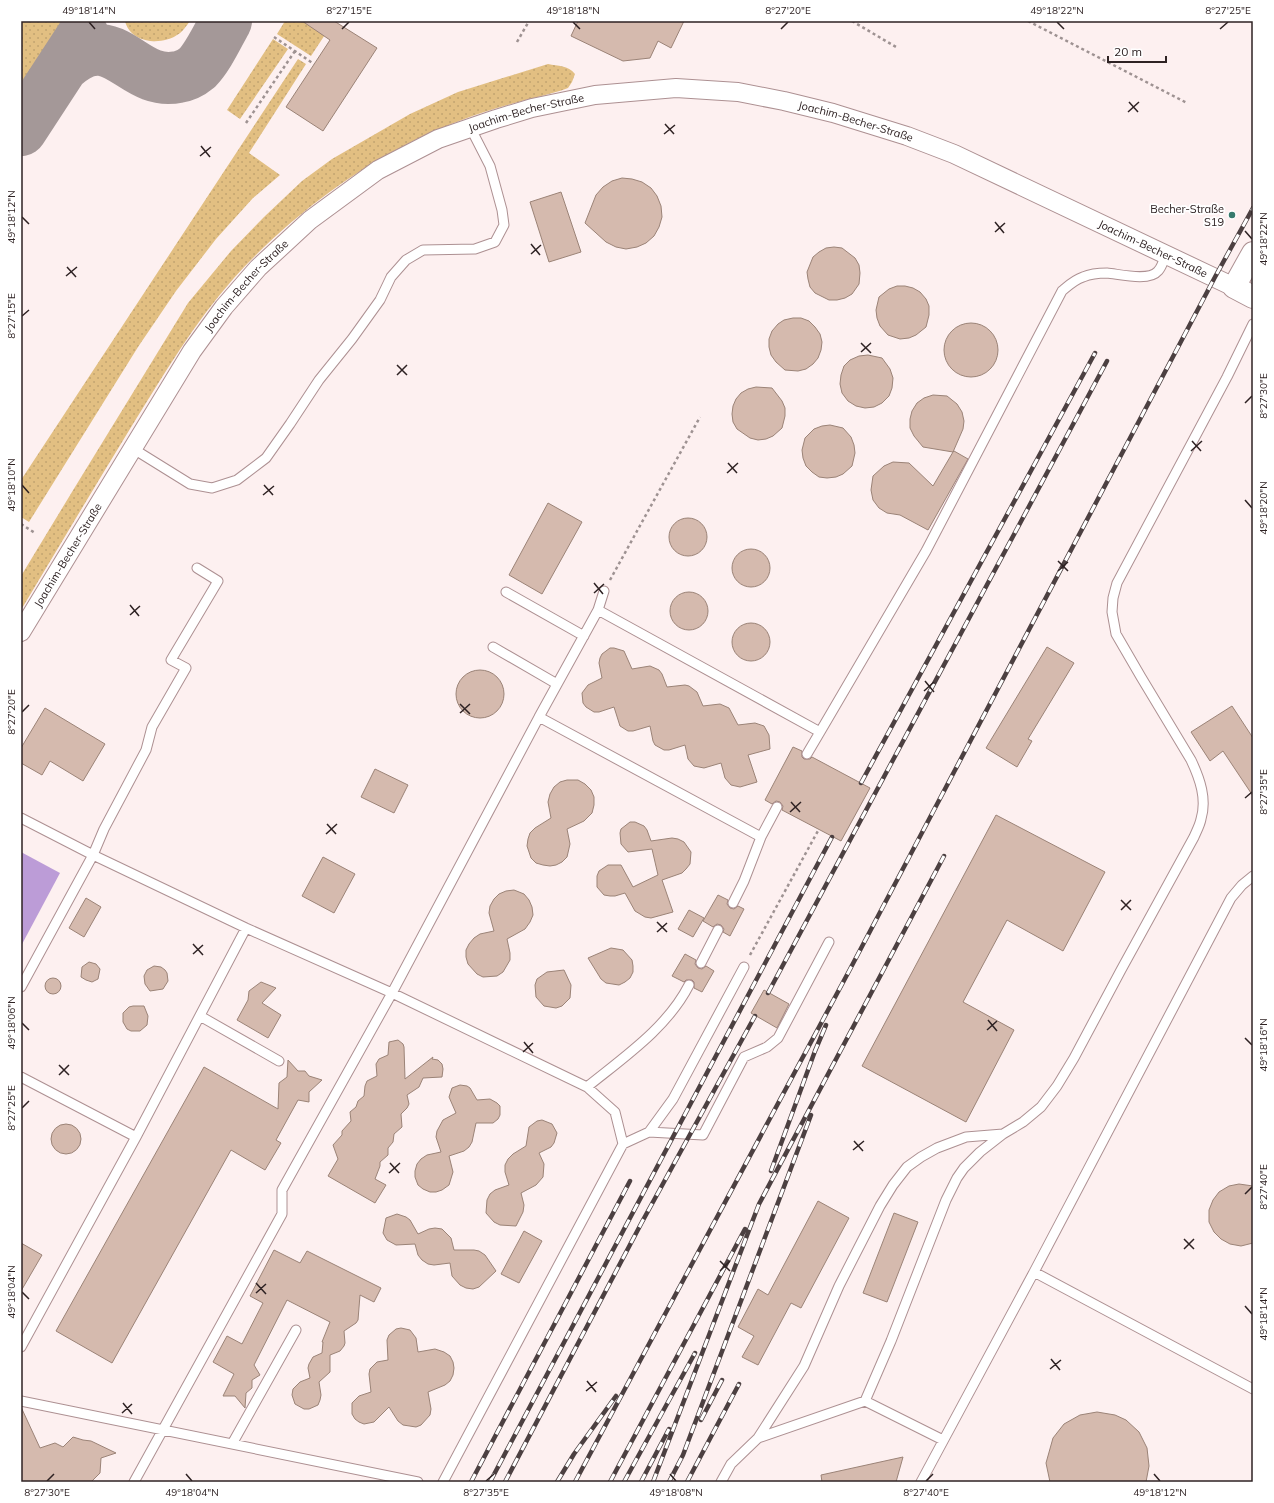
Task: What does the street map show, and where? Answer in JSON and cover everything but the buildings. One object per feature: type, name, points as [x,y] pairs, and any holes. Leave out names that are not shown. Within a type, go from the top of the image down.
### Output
[{"type":"street","name":"Joachim-Becher-Straße","points":[[21,632],[192,351],[224,307],[258,268],[285,242],[316,216],[378,170],[438,139],[470,127],[532,108],[596,95],[676,88],[738,92],[833,113],[907,136],[954,154],[1234,287]]},
{"type":"street","points":[[1253,253],[1234,287],[1253,297]]},
{"type":"lane","points":[[132,448],[190,484],[212,488],[237,480],[266,458],[319,380],[352,339],[380,300],[391,277],[406,260],[423,250],[475,249],[494,242],[504,225],[502,210],[490,166],[470,127]]},
{"type":"lane","points":[[807,754],[926,551],[1062,291],[1072,282],[1095,274],[1107,273],[1123,276],[1151,275],[1158,272],[1166,254]]},
{"type":"lane","points":[[865,1402],[891,1342],[946,1200],[957,1178],[980,1152],[1003,1134],[1023,1122],[1041,1107],[1057,1086],[1074,1058],[1187,850],[1201,820],[1203,804],[1201,784],[1197,773],[1191,760],[1116,634],[1113,622],[1113,598],[1117,583],[1227,377],[1253,324]]},
{"type":"lane","points":[[21,987],[93,855],[104,829],[146,750],[152,728],[186,668],[171,660],[218,581],[197,568]]},
{"type":"lane","points":[[134,1482],[282,1214],[282,1190],[392,993],[539,717],[598,610],[604,591]]},
{"type":"lane","points":[[506,592],[584,636]]},
{"type":"lane","points":[[598,610],[820,732]]},
{"type":"lane","points":[[493,647],[558,684]]},
{"type":"lane","points":[[539,717],[761,838]]},
{"type":"lane","points":[[733,903],[744,881],[761,838],[777,807]]},
{"type":"lane","points":[[21,818],[93,855],[246,928],[392,993],[587,1087],[615,1112],[623,1144]]},
{"type":"lane","points":[[921,1482],[1034,1272],[1231,898],[1242,885],[1253,876]]},
{"type":"lane","points":[[22,1344],[136,1137],[246,928]]},
{"type":"lane","points":[[701,963],[718,930]]},
{"type":"lane","points":[[443,1482],[623,1144],[649,1132],[704,1135],[744,1056],[767,1047],[778,1038],[829,942]]},
{"type":"lane","points":[[649,1132],[673,1099],[744,968]]},
{"type":"lane","points":[[587,1087],[659,1027],[683,998],[689,985]]},
{"type":"lane","points":[[200,1016],[279,1060]]},
{"type":"lane","points":[[21,1077],[136,1137]]},
{"type":"lane","points":[[721,1482],[732,1464],[758,1438],[804,1366],[839,1286],[892,1185],[907,1167],[937,1148],[966,1137],[1003,1134]]},
{"type":"lane","points":[[1034,1272],[1253,1389]]},
{"type":"lane","points":[[232,1444],[296,1330]]},
{"type":"lane","points":[[21,1401],[418,1482]]},
{"type":"lane","points":[[758,1438],[865,1402],[944,1440]]},
{"type":"path","points":[[517,42],[529,21]]},
{"type":"path","points":[[852,21],[896,47]]},
{"type":"path","points":[[1028,21],[1187,103]]},
{"type":"path","points":[[274,37],[314,64]]},
{"type":"path","points":[[246,123],[295,51]]},
{"type":"path","points":[[604,591],[700,417]]},
{"type":"path","points":[[21,524],[35,533]]},
{"type":"path","points":[[744,968],[819,829]]},
{"type":"shaded area","points":[[21,21],[73,21],[21,100]]},
{"type":"shaded area","points":[[125,21],[190,21],[179,34],[163,41],[155,41],[139,38],[133,34]]},
{"type":"shaded area","points":[[285,21],[334,21],[311,56],[277,34]]},
{"type":"shaded area","points":[[273,39],[288,49],[240,119],[227,110]]},
{"type":"shaded area","points":[[298,59],[306,64],[249,153],[280,175],[253,198],[216,239],[176,291],[138,347],[29,522],[21,517],[21,480]]},
{"type":"shaded area","points":[[548,64],[566,67],[575,74],[568,88],[462,120],[415,140],[390,153],[341,184],[318,201],[254,257],[219,295],[180,349],[156,386],[21,610],[21,576],[188,303],[231,251],[302,181],[332,159],[410,114],[458,92]]},
{"type":"shaded area","points":[[21,852],[60,873],[21,946]]},
{"type":"taxiway","points":[[63,66],[81,54],[96,50],[110,52],[147,73],[161,78],[183,76],[197,68],[201,63],[209,52],[226,21]]},
{"type":"taxiway","points":[[21,130],[83,35]]},
{"type":"railway","points":[[575,1482],[848,973],[1215,277],[1253,208]]},
{"type":"railway","points":[[861,783],[1095,353]]},
{"type":"railway","points":[[768,993],[1107,361]]},
{"type":"railway","points":[[490,1482],[832,837]]},
{"type":"railway","points":[[653,1482],[759,1204],[944,856]]},
{"type":"railway","points":[[505,1482],[642,1222],[755,1016]]},
{"type":"railway","points":[[771,1171],[826,1025]]},
{"type":"railway","points":[[669,1482],[683,1455],[811,1115]]},
{"type":"railway","points":[[471,1482],[630,1181]]},
{"type":"railway","points":[[610,1482],[745,1229]]},
{"type":"railway","points":[[624,1482],[695,1353]]},
{"type":"railway","points":[[701,1420],[722,1380]]},
{"type":"railway","points":[[687,1482],[739,1384]]},
{"type":"railway","points":[[557,1482],[574,1454],[616,1396]]},
{"type":"railway","points":[[641,1482],[669,1429]]},
{"type":"place","name":"Becher-Straße S19","points":[[1232,215]]}]
